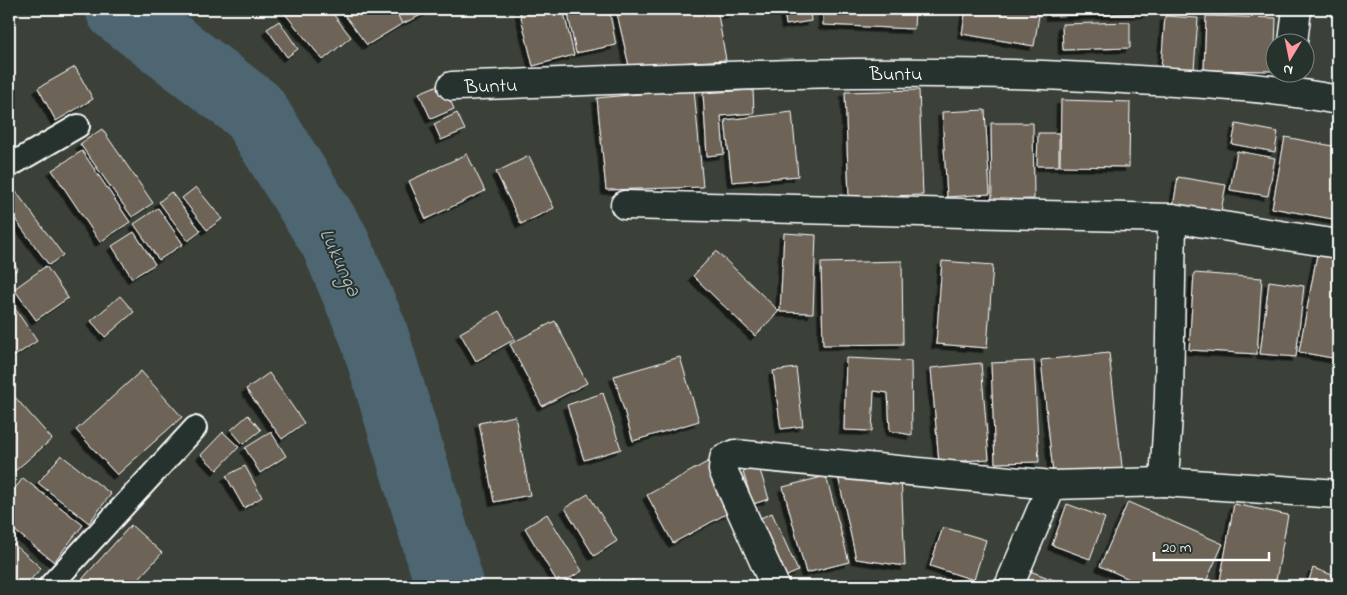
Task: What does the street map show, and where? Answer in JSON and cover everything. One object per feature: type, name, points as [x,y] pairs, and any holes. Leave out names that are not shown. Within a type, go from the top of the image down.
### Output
[{"type":"street","points":[[1294,32],[1297,9]]},
{"type":"street","name":"Buntu","points":[[452,86],[824,72],[1061,74],[1264,80]]},
{"type":"street","name":"Buntu","points":[[1292,82],[1338,100]]},
{"type":"street","points":[[625,205],[1172,218],[1338,244]]},
{"type":"street","points":[[1164,482],[1169,397],[1172,218]]},
{"type":"street","points":[[775,586],[723,470],[724,459],[735,454],[1052,485],[1164,482],[1338,494]]},
{"type":"street","points":[[1009,586],[1052,485]]},
{"type":"lane","points":[[9,166],[78,126]]},
{"type":"lane","points":[[50,586],[195,428]]},
{"type":"building","points":[[281,9],[329,9],[351,37],[323,60]]},
{"type":"building","points":[[340,9],[396,9],[405,22],[367,45]]},
{"type":"building","points":[[395,9],[434,9],[402,24]]},
{"type":"building","points":[[519,9],[563,9],[574,55],[533,66]]},
{"type":"building","points":[[567,9],[609,9],[616,45],[576,53]]},
{"type":"building","points":[[616,9],[717,9],[726,60],[629,66]]},
{"type":"building","points":[[725,9],[748,9],[726,14]]},
{"type":"building","points":[[784,9],[810,9],[811,21],[786,25]]},
{"type":"building","points":[[823,9],[915,9],[914,29],[823,25]]},
{"type":"building","points":[[966,9],[1040,9],[1034,46],[962,34]]},
{"type":"building","points":[[1050,9],[1148,9],[1148,13],[1050,16]]},
{"type":"building","points":[[1160,9],[1228,9],[1228,12],[1160,11]]},
{"type":"building","points":[[1165,16],[1198,18],[1194,70],[1161,68]]},
{"type":"building","points":[[1206,16],[1276,18],[1275,32],[1264,32],[1264,71],[1204,70]]},
{"type":"building","points":[[279,21],[298,49],[287,57],[267,29]]},
{"type":"building","points":[[1130,22],[1130,48],[1063,50],[1062,24]]},
{"type":"building","points":[[75,67],[93,99],[56,121],[38,88]]},
{"type":"building","points":[[443,83],[454,109],[431,119],[419,93]]},
{"type":"building","points":[[694,89],[703,187],[606,190],[597,98]]},
{"type":"building","points":[[753,90],[754,113],[721,116],[724,154],[707,156],[703,93]]},
{"type":"building","points":[[919,90],[923,195],[849,197],[845,92]]},
{"type":"building","points":[[1061,100],[1130,102],[1129,167],[1060,166]]},
{"type":"building","points":[[985,110],[990,194],[947,197],[942,112]]},
{"type":"building","points":[[792,112],[798,176],[732,182],[725,120]]},
{"type":"building","points":[[457,113],[465,130],[441,140],[434,124]]},
{"type":"building","points":[[991,123],[1033,123],[1034,199],[992,200]]},
{"type":"building","points":[[1236,124],[1278,132],[1275,152],[1232,144]]},
{"type":"building","points":[[102,129],[153,203],[132,217],[80,144]]},
{"type":"building","points":[[1038,133],[1059,133],[1059,166],[1037,166]]},
{"type":"building","points":[[1285,137],[1338,147],[1338,220],[1272,208]]},
{"type":"building","points":[[82,151],[130,222],[100,242],[52,170]]},
{"type":"building","points":[[1237,151],[1275,158],[1268,196],[1230,190]]},
{"type":"building","points":[[467,154],[485,191],[426,219],[409,181]]},
{"type":"building","points":[[529,156],[554,208],[521,224],[496,172]]},
{"type":"building","points":[[1178,177],[1226,185],[1220,216],[1173,207]]},
{"type":"building","points":[[196,187],[222,219],[207,230],[182,198]]},
{"type":"building","points":[[14,189],[63,255],[49,265],[9,211],[9,193]]},
{"type":"building","points":[[171,192],[201,231],[188,241],[159,202]]},
{"type":"building","points":[[158,208],[183,244],[159,260],[134,224]]},
{"type":"building","points":[[134,232],[155,264],[132,278],[112,246]]},
{"type":"building","points":[[784,233],[816,235],[813,313],[780,312]]},
{"type":"building","points":[[1318,249],[1338,253],[1338,359],[1299,352]]},
{"type":"building","points":[[716,251],[779,311],[755,336],[693,276]]},
{"type":"building","points":[[9,257],[18,269],[9,276]]},
{"type":"building","points":[[902,261],[903,344],[823,345],[821,263]]},
{"type":"building","points":[[942,261],[993,265],[987,348],[936,344]]},
{"type":"building","points":[[46,266],[68,298],[36,320],[14,289]]},
{"type":"building","points":[[1194,273],[1262,278],[1257,354],[1189,350]]},
{"type":"building","points":[[1269,281],[1304,286],[1296,357],[1260,354]]},
{"type":"building","points":[[120,296],[134,312],[105,337],[91,321]]},
{"type":"building","points":[[9,300],[37,341],[9,360]]},
{"type":"building","points":[[499,311],[515,339],[476,361],[460,333]]},
{"type":"building","points":[[555,321],[587,383],[542,406],[510,344]]},
{"type":"building","points":[[1109,353],[1123,475],[1054,482],[1041,360]]},
{"type":"building","points":[[680,357],[699,421],[633,441],[614,376]]},
{"type":"building","points":[[846,358],[911,361],[912,435],[890,431],[888,393],[874,391],[872,431],[844,430]]},
{"type":"building","points":[[1034,361],[1039,462],[995,463],[991,363]]},
{"type":"building","points":[[981,363],[989,459],[939,463],[931,368]]},
{"type":"building","points":[[796,368],[803,426],[781,429],[773,371]]},
{"type":"building","points":[[141,371],[182,417],[117,475],[76,430]]},
{"type":"building","points":[[269,373],[304,423],[282,439],[246,389]]},
{"type":"building","points":[[603,393],[621,449],[584,460],[567,405]]},
{"type":"building","points":[[14,396],[52,439],[9,476],[9,401]]},
{"type":"building","points":[[248,415],[261,430],[243,444],[231,430]]},
{"type":"building","points":[[515,416],[530,495],[494,502],[479,423]]},
{"type":"building","points":[[223,432],[239,447],[217,470],[201,455]]},
{"type":"building","points":[[271,432],[286,456],[260,473],[245,448]]},
{"type":"building","points":[[61,455],[111,494],[89,523],[38,483]]},
{"type":"building","points":[[711,460],[737,508],[673,543],[647,495]]},
{"type":"building","points":[[245,466],[262,497],[244,508],[226,476]]},
{"type":"building","points":[[759,467],[769,499],[753,504],[743,472]]},
{"type":"building","points":[[901,474],[905,566],[856,559],[838,476]]},
{"type":"building","points":[[826,476],[849,562],[806,573],[783,487]]},
{"type":"building","points":[[23,478],[83,525],[54,562],[9,526],[9,496]]},
{"type":"building","points":[[588,494],[617,541],[594,556],[565,508]]},
{"type":"building","points":[[1128,502],[1223,544],[1204,586],[1145,586],[1100,566]]},
{"type":"building","points":[[1067,504],[1105,518],[1090,559],[1052,545]]},
{"type":"building","points":[[1234,504],[1288,515],[1275,586],[1245,586],[1220,581]]},
{"type":"building","points":[[772,513],[798,571],[783,578],[756,520]]},
{"type":"building","points":[[547,514],[582,571],[559,585],[525,528]]},
{"type":"building","points":[[131,525],[162,553],[132,586],[76,586]]},
{"type":"building","points":[[943,527],[986,540],[974,580],[930,566]]},
{"type":"building","points":[[14,544],[41,568],[25,586],[9,586],[9,549]]},
{"type":"building","points":[[1313,568],[1338,577],[1338,586],[1307,586]]},
{"type":"building","points":[[1030,571],[1070,586],[1024,586]]},
{"type":"building","points":[[633,580],[636,586],[621,586]]},
{"type":"waterway","name":"Lukunga","points":[[120,9],[253,110],[334,240],[373,332],[450,586]]}]
